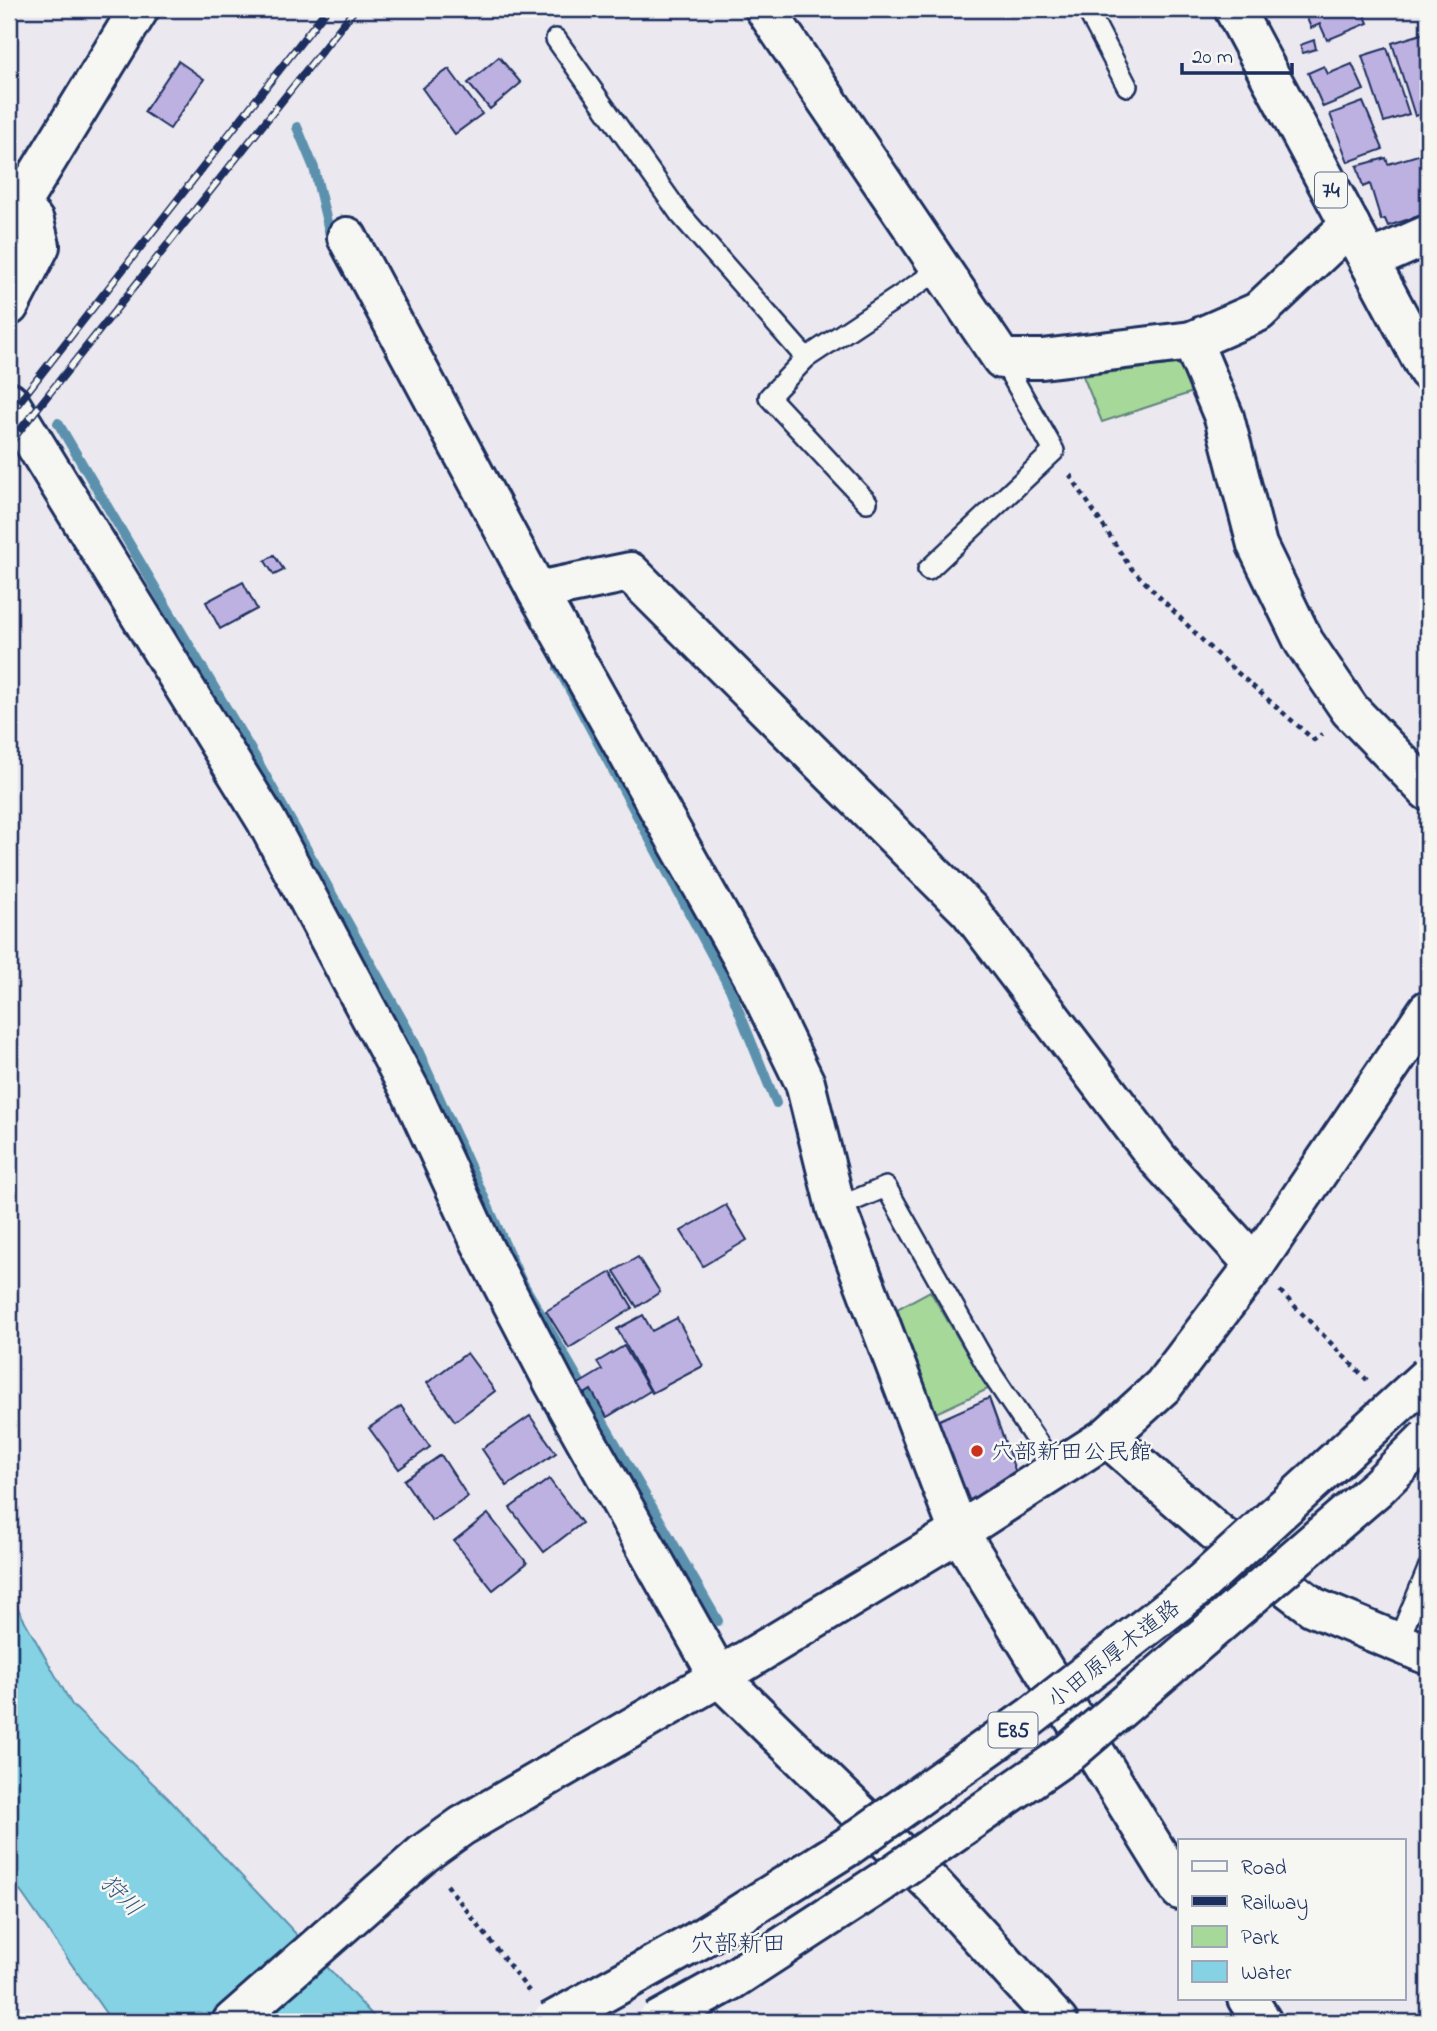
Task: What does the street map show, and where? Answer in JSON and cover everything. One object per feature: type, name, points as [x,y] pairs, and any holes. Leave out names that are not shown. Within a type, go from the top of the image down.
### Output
[{"type":"main road","points":[[9,306],[40,246],[34,220],[15,214],[139,9]]},
{"type":"main road","points":[[765,9],[1002,359],[1042,359],[1192,341],[1258,312],[1350,225]]},
{"type":"main road","name":"74","points":[[1234,9],[1428,371]]},
{"type":"main road","points":[[1368,261],[1428,235]]},
{"type":"main road","points":[[347,237],[537,591],[756,982],[793,1057],[805,1083],[835,1208],[959,1532],[1178,1886]]},
{"type":"main road","points":[[1192,341],[1224,417],[1257,545],[1304,642],[1350,710],[1428,791]]},
{"type":"main road","points":[[9,402],[266,820],[412,1094],[480,1241],[548,1373],[719,1677],[935,1887],[1058,2022]]},
{"type":"main road","points":[[537,591],[631,572],[970,911],[1158,1159],[1255,1265]]},
{"type":"main road","points":[[232,2022],[423,1854],[461,1826],[719,1677],[959,1532],[1107,1437],[1163,1386],[1255,1265],[1428,1010]]},
{"type":"main road","name":"小田原厚木道路","points":[[544,2012],[697,1941],[835,1854],[1032,1716],[1196,1588],[1428,1376]]},
{"type":"main road","points":[[1107,1437],[1217,1533],[1313,1607],[1413,1649]]},
{"type":"main road","name":"小田原厚木道路","points":[[656,2022],[730,1981],[882,1882],[1070,1751],[1378,1487],[1428,1437]]},
{"type":"main road","points":[[1248,2000],[1262,2022]]},
{"type":"lane","points":[[1087,9],[1127,86]]},
{"type":"lane","points":[[556,39],[680,214],[806,358]]},
{"type":"lane","points":[[867,502],[769,397],[806,358],[942,268]]},
{"type":"lane","points":[[928,570],[1054,451],[1002,359]]},
{"type":"lane","points":[[835,1208],[886,1187],[991,1373],[1056,1470]]},
{"type":"lane","points":[[1413,1649],[1428,1569]]},
{"type":"path","points":[[1054,451],[1130,567],[1213,651],[1314,740],[1350,710]]},
{"type":"path","points":[[1255,1265],[1370,1384]]},
{"type":"path","points":[[423,1854],[544,2012]]},
{"type":"green space","points":[[1190,362],[1199,390],[1102,422],[1083,376]]},
{"type":"green space","points":[[930,1291],[988,1389],[936,1413],[897,1309]]},
{"type":"water","name":"狩川","points":[[9,1593],[72,1705],[168,1798],[379,2022],[112,2022],[9,1875]]},
{"type":"building","points":[[1303,9],[1362,9],[1368,23],[1327,40],[1320,24],[1311,28]]},
{"type":"building","points":[[1428,32],[1428,112],[1415,116],[1392,43]]},
{"type":"building","points":[[1314,40],[1316,49],[1303,53],[1300,45]]},
{"type":"building","points":[[1387,48],[1409,114],[1384,122],[1362,56]]},
{"type":"building","points":[[499,57],[521,83],[490,109],[468,83]]},
{"type":"building","points":[[178,61],[204,79],[170,129],[144,112]]},
{"type":"building","points":[[1352,64],[1364,90],[1323,107],[1308,73],[1324,66],[1328,74]]},
{"type":"building","points":[[449,69],[482,114],[455,134],[422,88]]},
{"type":"building","points":[[1363,102],[1383,149],[1348,162],[1330,114]]},
{"type":"building","points":[[1428,152],[1428,213],[1388,226],[1385,219],[1381,220],[1370,184],[1363,187],[1357,166],[1386,158],[1388,164]]},
{"type":"building","points":[[274,555],[284,570],[274,575],[265,561]]},
{"type":"building","points":[[243,582],[257,609],[220,629],[206,602]]},
{"type":"building","points":[[726,1205],[747,1240],[703,1266],[681,1231]]},
{"type":"building","points":[[638,1257],[660,1292],[637,1307],[614,1271]]},
{"type":"building","points":[[611,1272],[633,1308],[569,1348],[546,1311]]},
{"type":"building","points":[[643,1315],[652,1331],[677,1318],[703,1366],[652,1393],[617,1329]]},
{"type":"building","points":[[624,1346],[650,1391],[607,1417],[591,1390],[583,1395],[577,1385],[602,1370],[597,1362]]},
{"type":"building","points":[[467,1353],[495,1391],[455,1421],[427,1383]]},
{"type":"building","name":"穴部新田公民館","points":[[989,1398],[1019,1481],[966,1513],[937,1421]]},
{"type":"building","points":[[401,1406],[430,1447],[399,1469],[369,1428]]},
{"type":"building","points":[[530,1416],[556,1453],[507,1486],[482,1449]]},
{"type":"building","points":[[441,1455],[468,1497],[432,1521],[404,1480]]},
{"type":"building","points":[[549,1479],[582,1523],[544,1552],[510,1508]]},
{"type":"building","points":[[488,1514],[527,1563],[493,1590],[454,1541]]},
{"type":"waterway","points":[[297,127],[314,168],[332,243]]},
{"type":"waterway","points":[[58,423],[254,755],[413,1039],[521,1280],[718,1621]]},
{"type":"waterway","points":[[558,668],[730,989],[776,1103]]},
{"type":"railway","points":[[9,415],[327,9]]},
{"type":"railway","points":[[9,444],[355,9]]},
{"type":"place","name":"穴部新田公民館","points":[[977,1451]]},
{"type":"district","name":"穴部新田","points":[[738,1943]]}]
